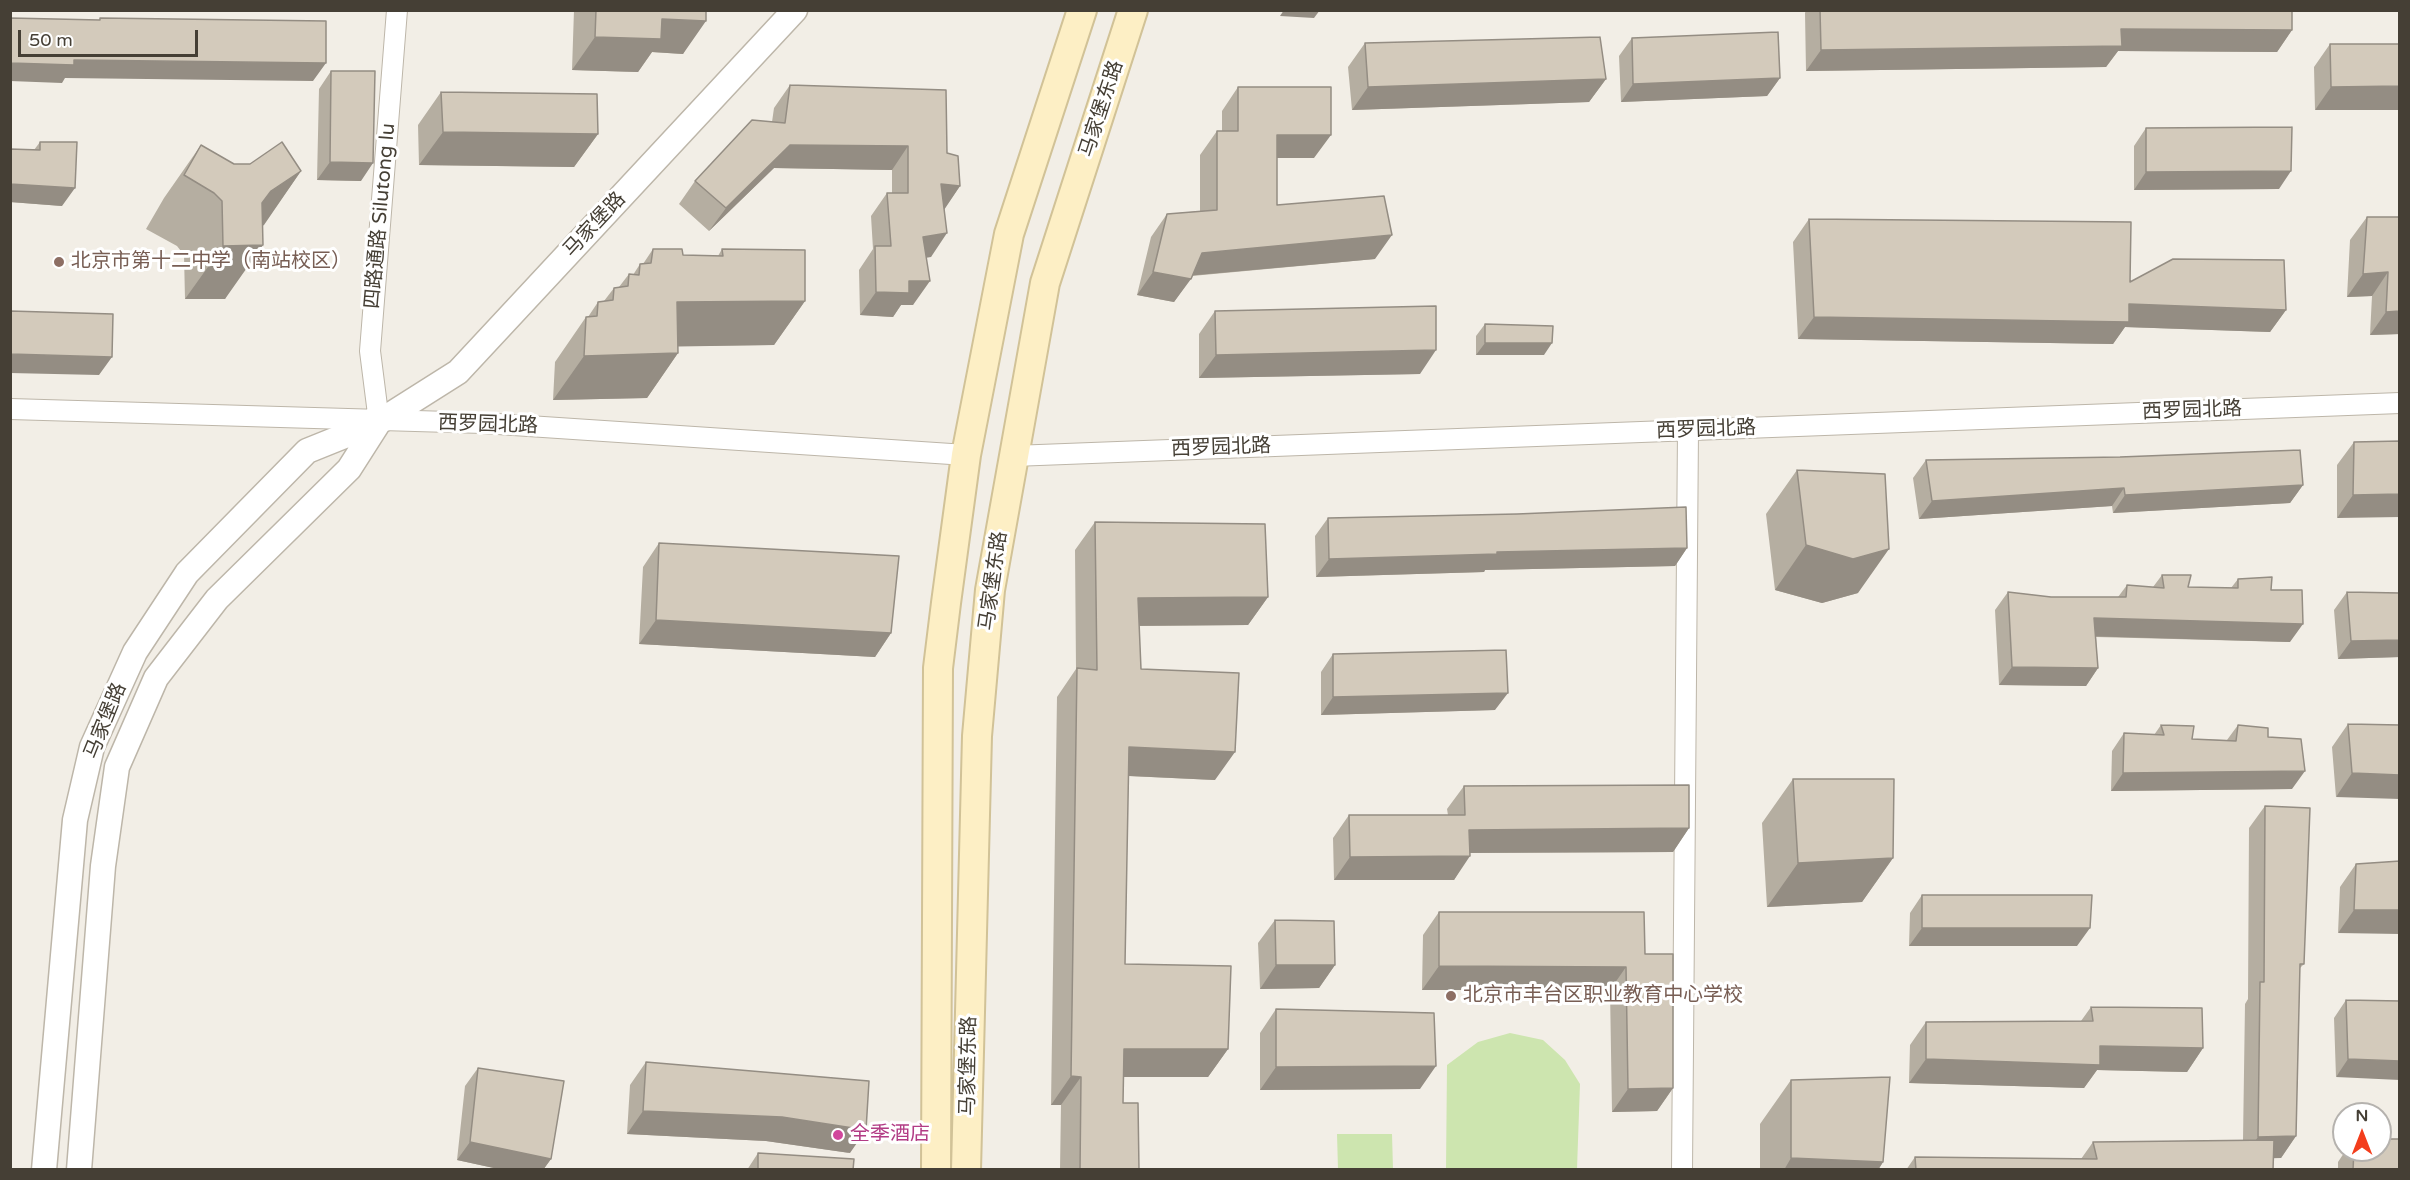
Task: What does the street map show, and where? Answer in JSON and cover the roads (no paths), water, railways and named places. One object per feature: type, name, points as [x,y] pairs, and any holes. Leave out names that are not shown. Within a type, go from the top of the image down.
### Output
[{"type":"main road","name":"马家堡东路","points":[[936,1170],[938,668],[966,455],[1009,234],[1082,10]]},
{"type":"main road","name":"马家堡东路","points":[[966,1170],[977,736],[990,590],[1045,283],[1133,10]]},
{"type":"street","name":"四路通路 Silutong lu","points":[[379,422],[370,351],[397,10]]},
{"type":"street","name":"马家堡路","points":[[44,1170],[75,820],[92,747],[135,652],[187,573],[307,452],[379,422],[458,372],[795,10]]},
{"type":"street","name":"西罗园北路","points":[[1013,456],[2400,403]]},
{"type":"street","name":"西罗园北路","points":[[10,409],[379,422],[483,423],[966,455]]},
{"type":"street","name":"马家堡路","points":[[78,1170],[103,866],[117,767],[156,678],[217,599],[350,469],[379,422]]},
{"type":"street","points":[[1682,1170],[1688,430]]},
{"type":"place","name":"北京市第十二中学（南站校区）","points":[[59,262]]},
{"type":"place","name":"北京市丰台区职业教育中心学校","points":[[1451,996]]},
{"type":"place","name":"全季酒店","points":[[838,1135]]}]
